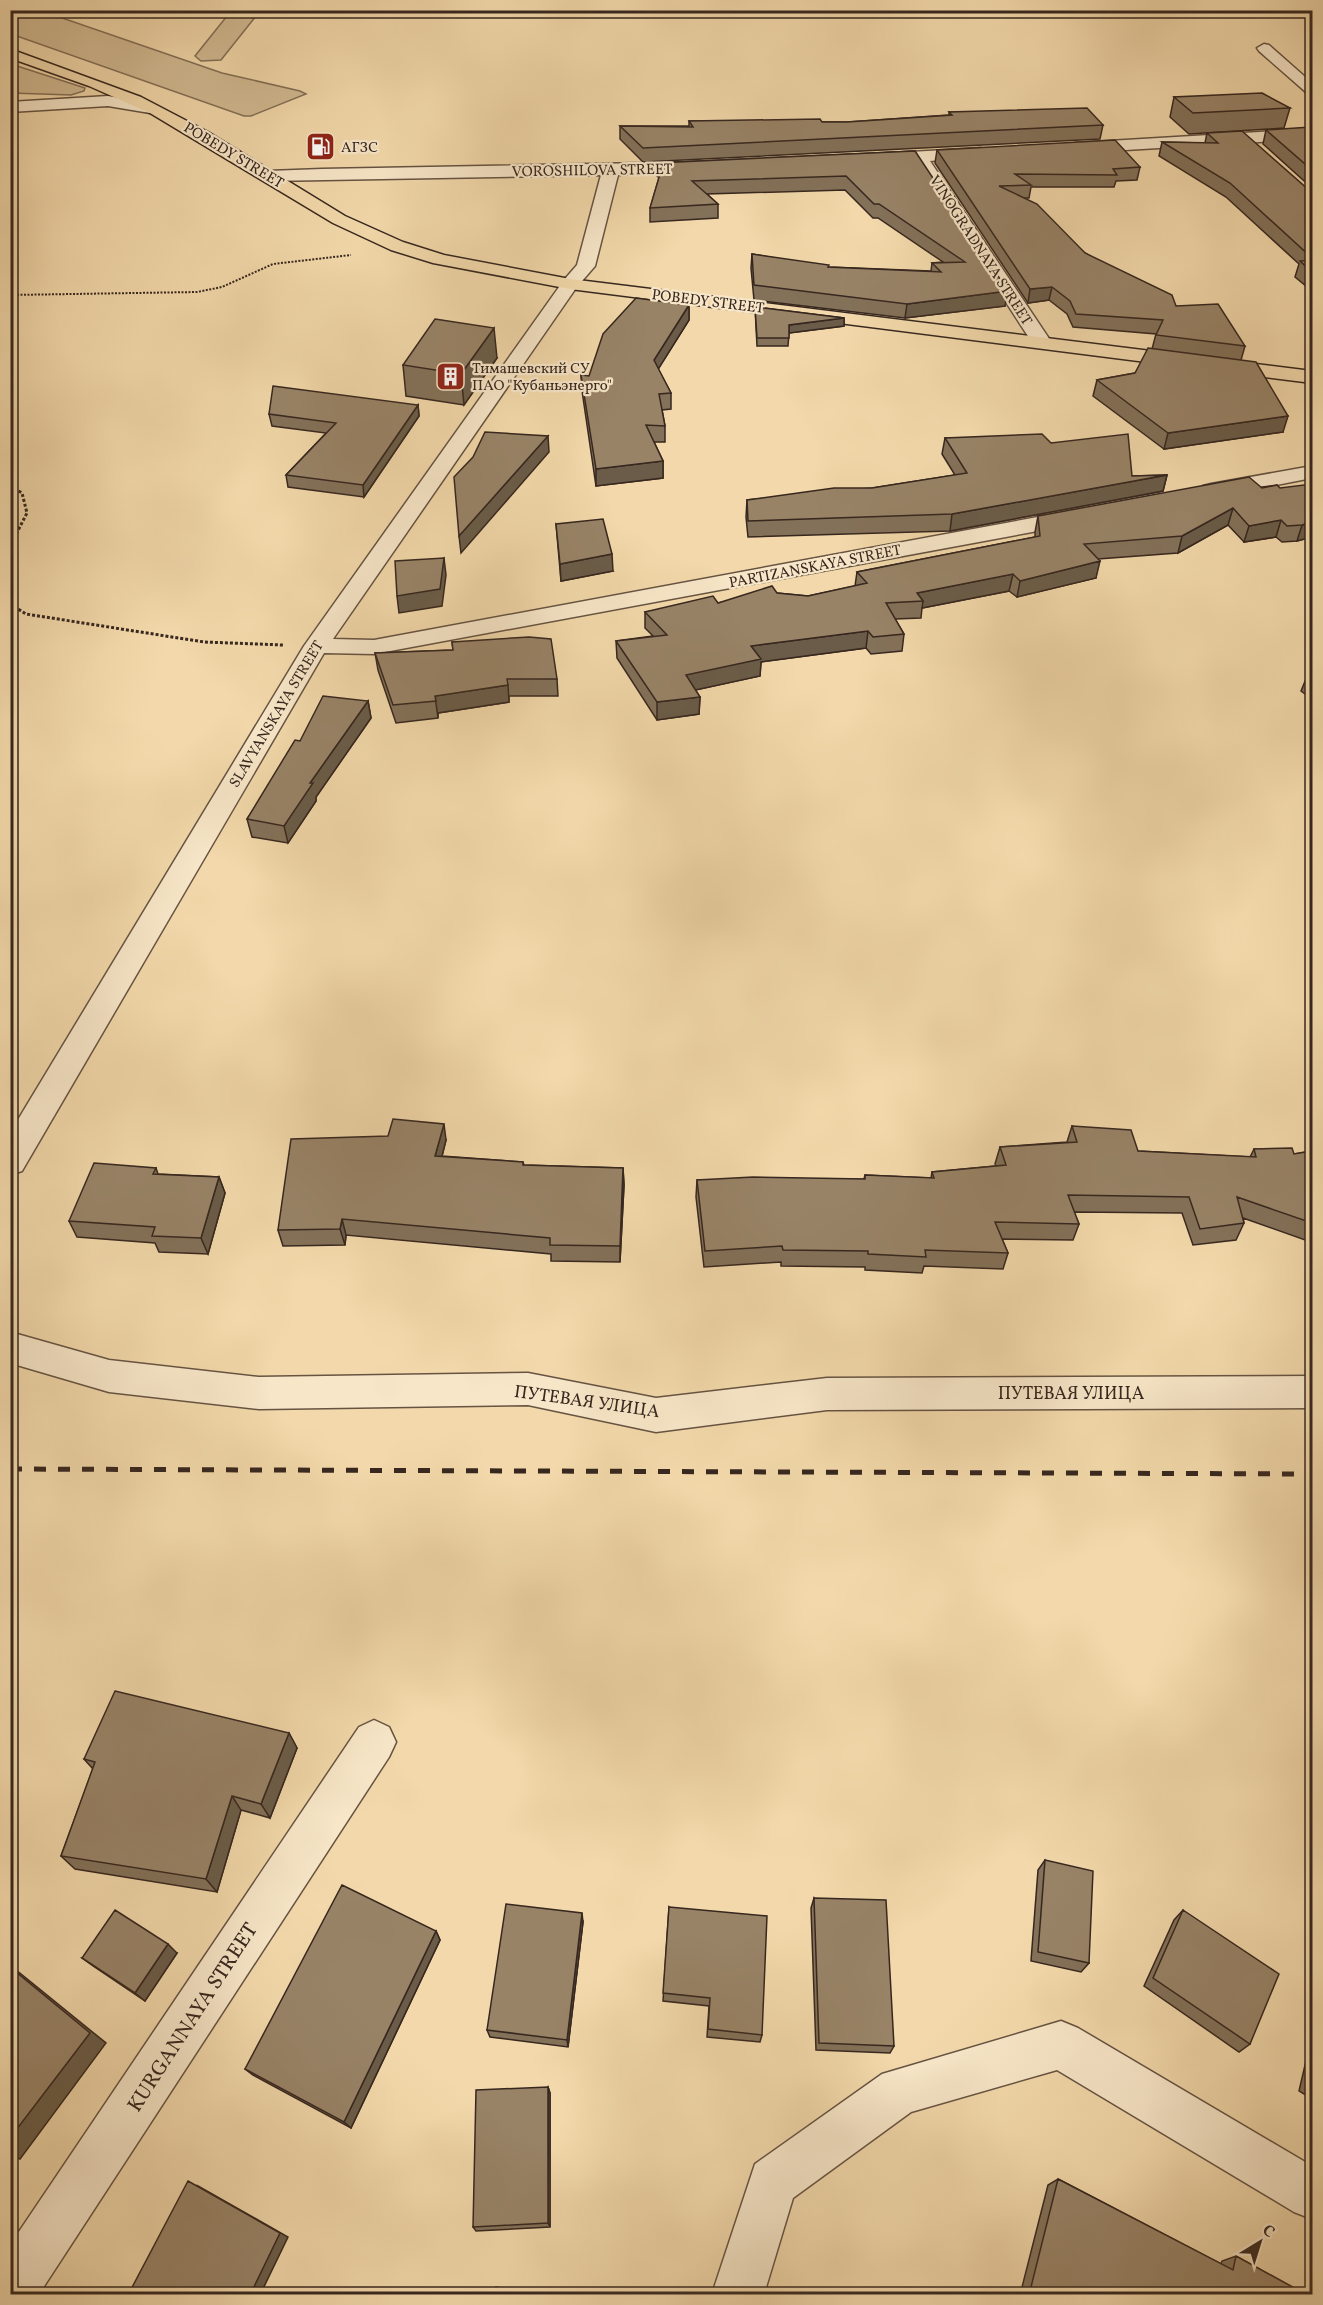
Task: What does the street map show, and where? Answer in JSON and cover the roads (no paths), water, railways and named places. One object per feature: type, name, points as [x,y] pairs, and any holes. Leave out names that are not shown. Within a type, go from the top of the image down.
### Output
[{"type":"main road","name":"POBEDY STREET","points":[[11,53],[102,85],[175,120],[334,217],[407,250],[484,270],[570,284],[1312,377]]},
{"type":"street","points":[[1264,48],[1312,90]]},
{"type":"street","points":[[10,107],[85,96],[96,92],[102,85]]},
{"type":"street","points":[[10,107],[108,101],[150,108]]},
{"type":"street","points":[[1064,149],[1312,134]]},
{"type":"street","points":[[1243,138],[1261,153]]},
{"type":"street","points":[[863,160],[992,153]]},
{"type":"street","name":"VINOGRADNAYA STREET","points":[[920,157],[1042,343]]},
{"type":"street","name":"VOROSHILOVA STREET","points":[[268,176],[378,171],[610,171],[725,166]]},
{"type":"street","name":"SLAVYANSKAYA STREET","points":[[10,1162],[316,646],[570,284],[586,266],[608,189],[610,171]]},
{"type":"street","points":[[1184,496],[1312,472]]},
{"type":"street","name":"PARTIZANSKAYA STREET","points":[[316,646],[374,647],[1103,512]]},
{"type":"street","name":"ПУТЕВАЯ УЛИЦА","points":[[10,1347],[109,1376],[248,1392],[528,1389],[656,1415],[827,1395],[1312,1392]]},
{"type":"street","name":"KURGANNAYA STREET","points":[[10,2292],[374,1742]]},
{"type":"street","points":[[738,2295],[773,2182],[899,2091],[1061,2044],[1312,2194]]},
{"type":"railway","points":[[10,1469],[1312,1474]]},
{"type":"place","name":"АГЗС","points":[[320,147]]},
{"type":"place","name":"Тимашевский СУ ПАО \"Кубаньэнерго\"","points":[[451,377]]}]
